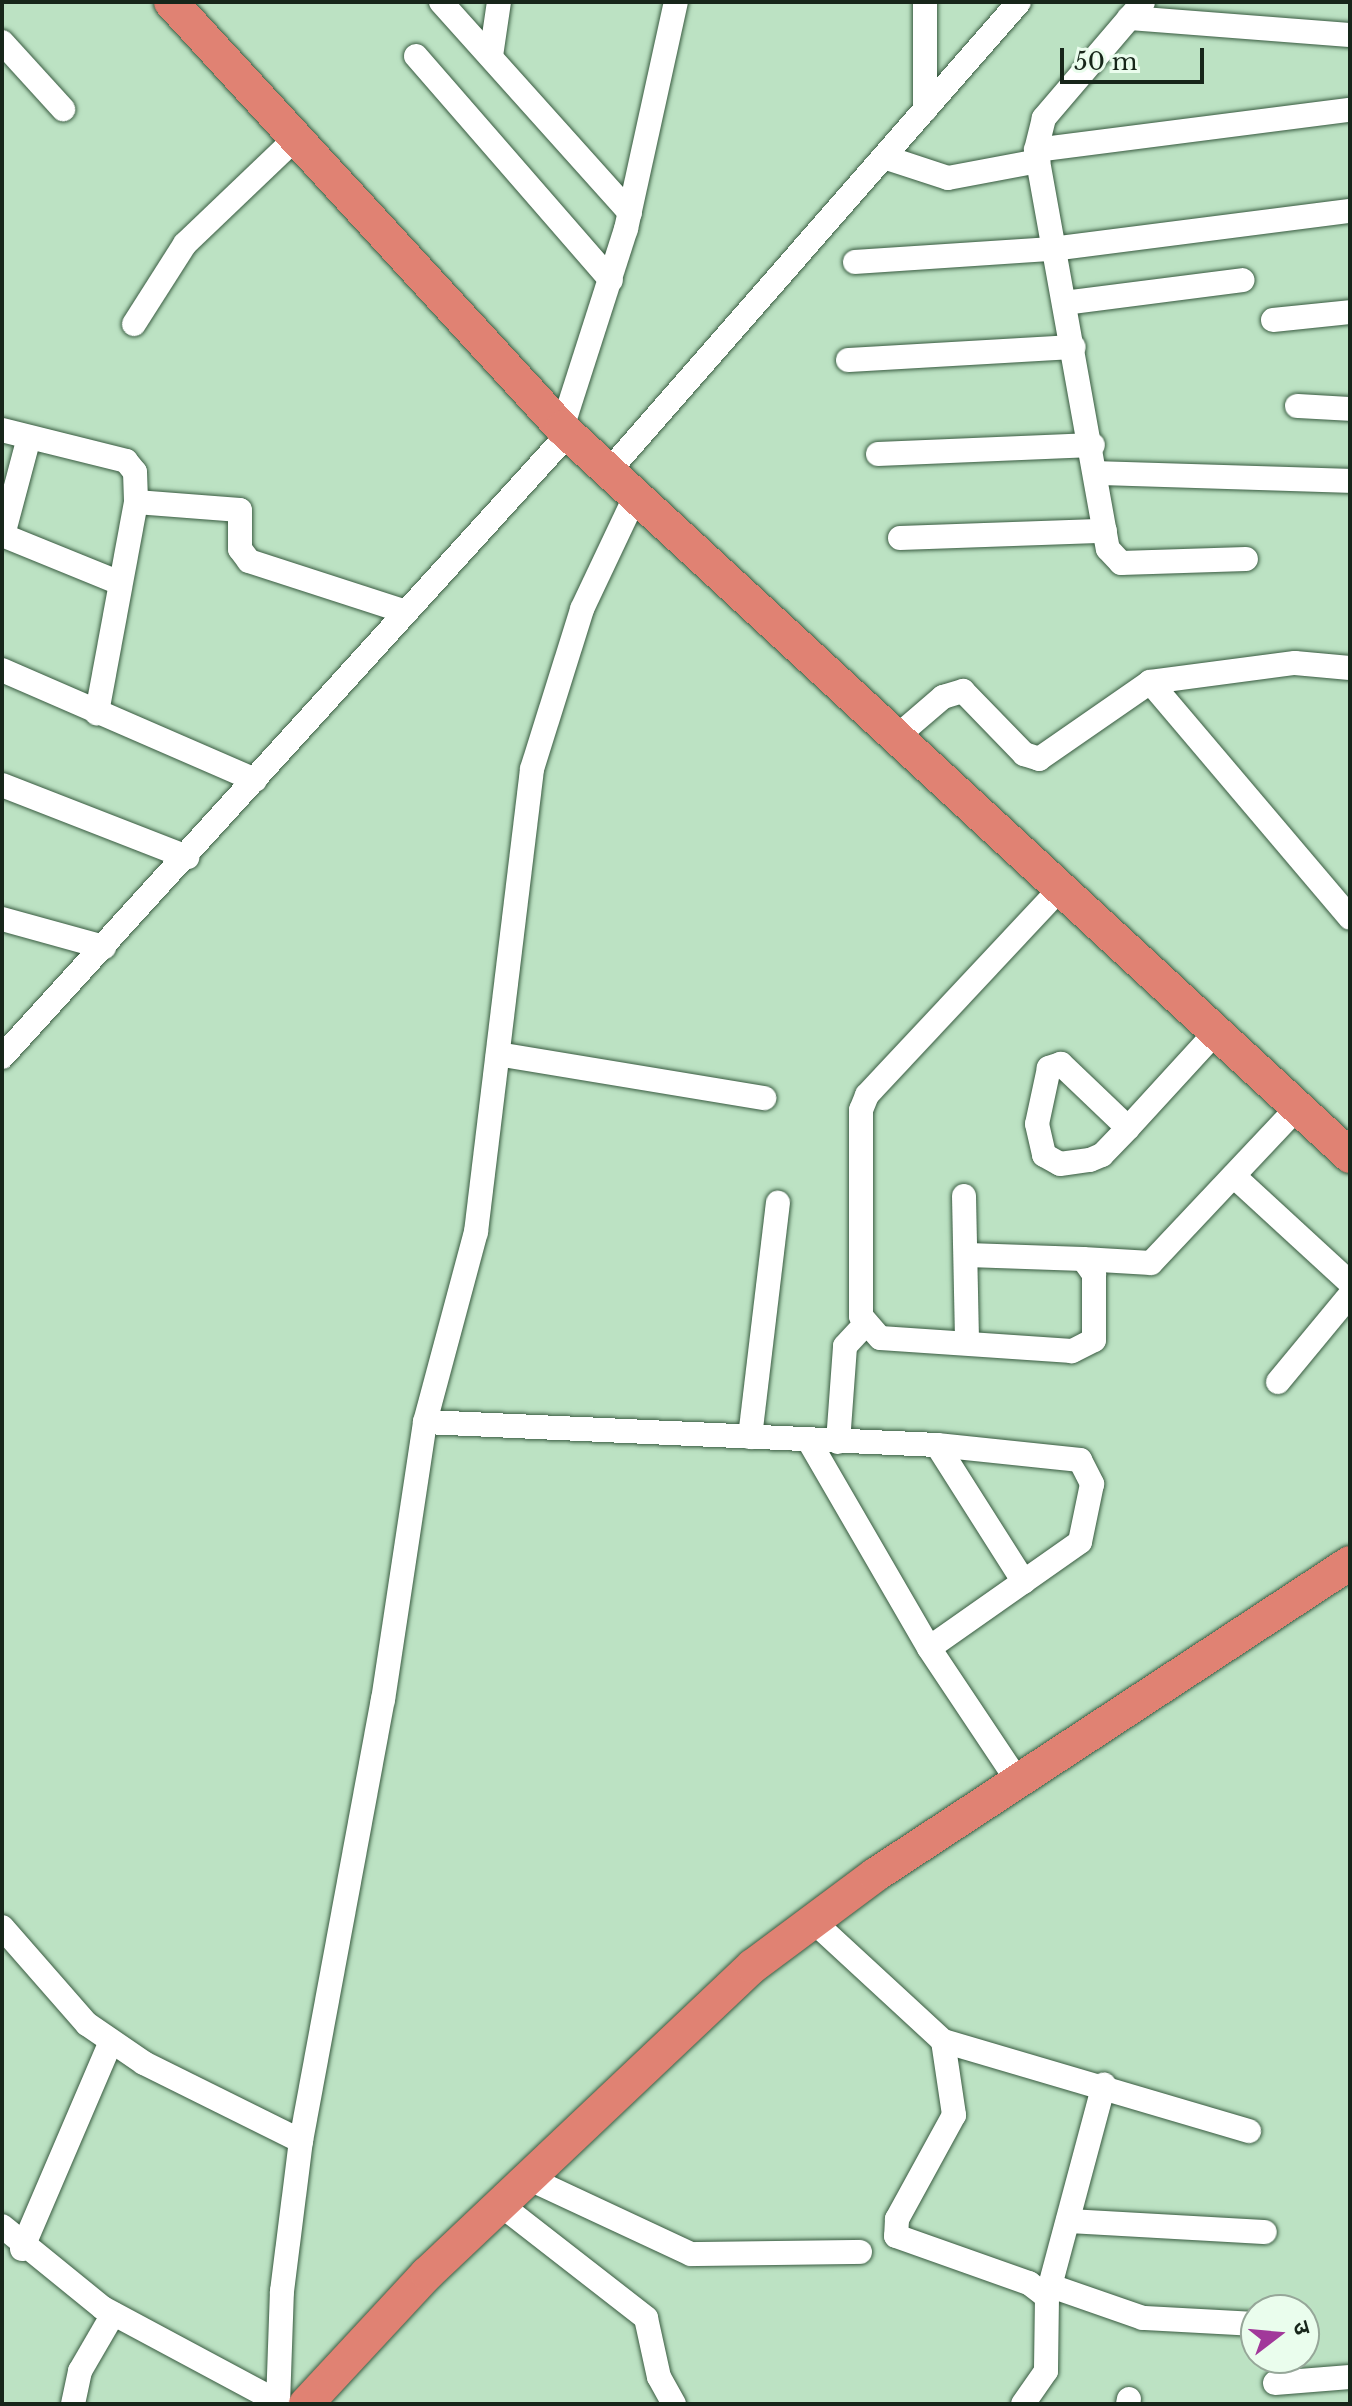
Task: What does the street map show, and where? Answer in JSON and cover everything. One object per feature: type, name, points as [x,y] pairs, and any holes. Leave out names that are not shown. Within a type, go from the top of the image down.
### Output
[{"type":"highway","points":[[171,2],[565,431],[894,739],[1350,1156]]},
{"type":"highway","points":[[287,2403],[501,2205],[703,2010],[813,1921],[1017,1780],[1349,1562]]},
{"type":"street","points":[[441,2],[630,213]]},
{"type":"street","points":[[491,56],[499,2]]},
{"type":"street","points":[[2,1057],[187,857],[565,431],[630,213],[676,2]]},
{"type":"street","points":[[925,2],[925,110]]},
{"type":"street","points":[[608,472],[1019,2]]},
{"type":"street","points":[[1246,559],[1121,563],[1110,557],[1093,445],[1052,249],[1037,156],[1044,118],[1136,10],[1350,35]]},
{"type":"street","points":[[2,42],[63,109]]},
{"type":"street","points":[[416,56],[611,280]]},
{"type":"street","points":[[884,157],[948,178],[1037,156],[1350,110]]},
{"type":"street","points":[[134,324],[185,244],[296,138]]},
{"type":"street","points":[[855,262],[1052,249],[1350,211]]},
{"type":"street","points":[[1064,303],[1243,280]]},
{"type":"street","points":[[1273,320],[1350,312]]},
{"type":"street","points":[[848,360],[1074,347]]},
{"type":"street","points":[[1297,406],[1350,409]]},
{"type":"street","points":[[2,430],[126,461],[135,472],[136,502],[97,713]]},
{"type":"street","points":[[29,437],[3,535],[120,583]]},
{"type":"street","points":[[878,454],[1093,445]]},
{"type":"street","points":[[1097,473],[1350,481]]},
{"type":"street","points":[[2,2226],[22,2249],[113,2314],[287,2403],[282,2291],[301,2141],[383,1700],[425,1422],[476,1232],[532,769],[582,609],[635,497]]},
{"type":"street","points":[[136,502],[240,510],[240,549],[249,561],[406,612]]},
{"type":"street","points":[[900,538],[1105,531]]},
{"type":"street","points":[[894,739],[943,697],[963,691],[1024,754],[1039,759],[1150,682],[1295,663],[1350,668]]},
{"type":"street","points":[[2,670],[255,780]]},
{"type":"street","points":[[1150,682],[1350,918]]},
{"type":"street","points":[[2,785],[187,857]]},
{"type":"street","points":[[838,1442],[845,1346],[863,1327],[861,1110],[867,1095],[1060,889]]},
{"type":"street","points":[[2,919],[104,947]]},
{"type":"street","points":[[1128,1128],[1215,1033]]},
{"type":"street","points":[[498,1054],[764,1098]]},
{"type":"street","points":[[968,1255],[1151,1263],[1236,1178],[1297,1108]]},
{"type":"street","points":[[1236,1178],[1350,1283]]},
{"type":"street","points":[[964,1196],[968,1255],[967,1343]]},
{"type":"street","points":[[750,1437],[778,1203]]},
{"type":"street","points":[[863,1327],[880,1338],[1089,1346],[1096,1333],[1094,1274],[1083,1259]]},
{"type":"street","points":[[1278,1382],[1350,1295]]},
{"type":"street","points":[[425,1422],[937,1445],[1073,1456],[1087,1467],[1086,1532],[1024,1582],[929,1648]]},
{"type":"street","points":[[809,1441],[929,1648],[1017,1780]]},
{"type":"street","points":[[937,1445],[1024,1582]]},
{"type":"street","points":[[813,1921],[943,2041],[1104,2085],[1249,2131]]},
{"type":"street","points":[[2,1927],[68,2006],[111,2041],[301,2141]]},
{"type":"street","points":[[22,2249],[111,2041]]},
{"type":"street","points":[[943,2041],[954,2115],[897,2219],[896,2236],[1049,2291],[1143,2318],[1240,2323]]},
{"type":"street","points":[[1023,2404],[1046,2371],[1049,2291],[1104,2085]]},
{"type":"street","points":[[528,2178],[691,2254],[860,2252]]},
{"type":"street","points":[[501,2205],[646,2318],[659,2377],[674,2404]]},
{"type":"street","points":[[1068,2221],[1265,2232]]},
{"type":"street","points":[[73,2404],[80,2371],[113,2314]]},
{"type":"street","points":[[1275,2383],[1350,2377]]}]
